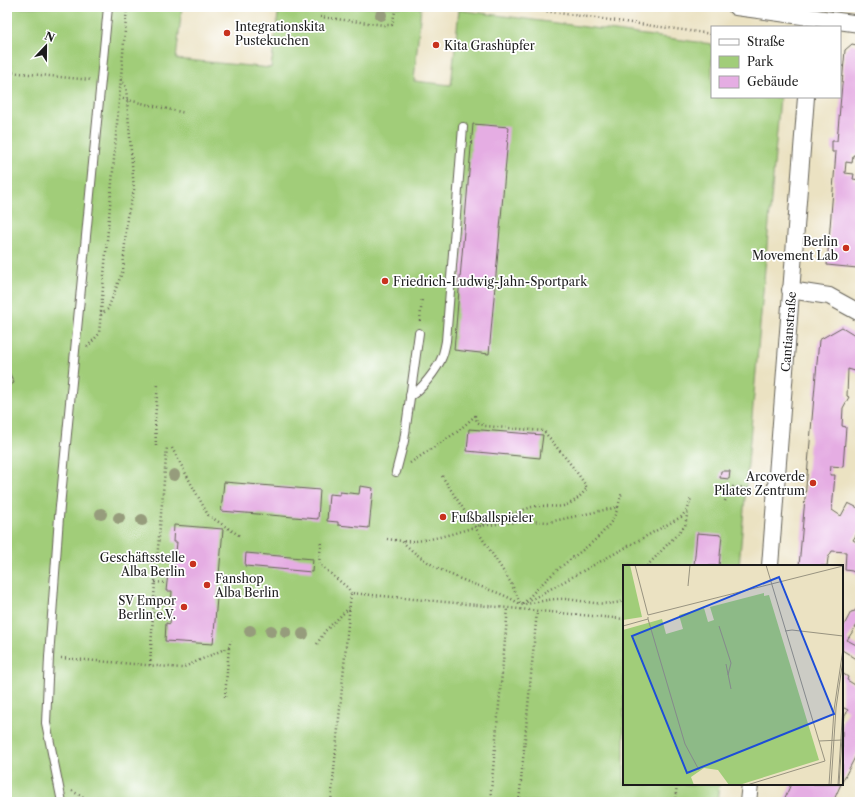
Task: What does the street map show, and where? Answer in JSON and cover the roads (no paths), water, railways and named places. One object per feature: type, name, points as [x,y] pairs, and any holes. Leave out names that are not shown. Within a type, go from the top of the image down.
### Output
[{"type":"street","points":[[736,7],[860,24]]},
{"type":"street","name":"Cantianstraße","points":[[770,565],[806,98]]},
{"type":"street","points":[[790,290],[829,296],[860,313]]},
{"type":"street","points":[[748,802],[750,785]]},
{"type":"lane","points":[[62,802],[46,723],[49,657],[59,516],[108,7]]},
{"type":"lane","points":[[410,396],[416,394],[436,368],[442,356],[446,341],[464,127]]},
{"type":"lane","points":[[396,472],[404,441],[419,334]]},
{"type":"place","name":"Integrationskita Pustekuchen","points":[[227,33]]},
{"type":"place","name":"Kita Grashüpfer","points":[[436,45]]},
{"type":"place","name":"Berlin Movement Lab","points":[[846,248]]},
{"type":"place","name":"Friedrich-Ludwig-Jahn-Sportpark","points":[[385,281]]},
{"type":"place","name":"Arcoverde Pilates Zentrum","points":[[813,483]]},
{"type":"place","name":"Fußballspieler","points":[[443,517]]},
{"type":"place","name":"Geschäftsstelle Alba Berlin","points":[[193,564]]},
{"type":"place","name":"Fanshop Alba Berlin","points":[[207,585]]},
{"type":"place","name":"SV Empor Berlin e.V.","points":[[184,607]]}]
